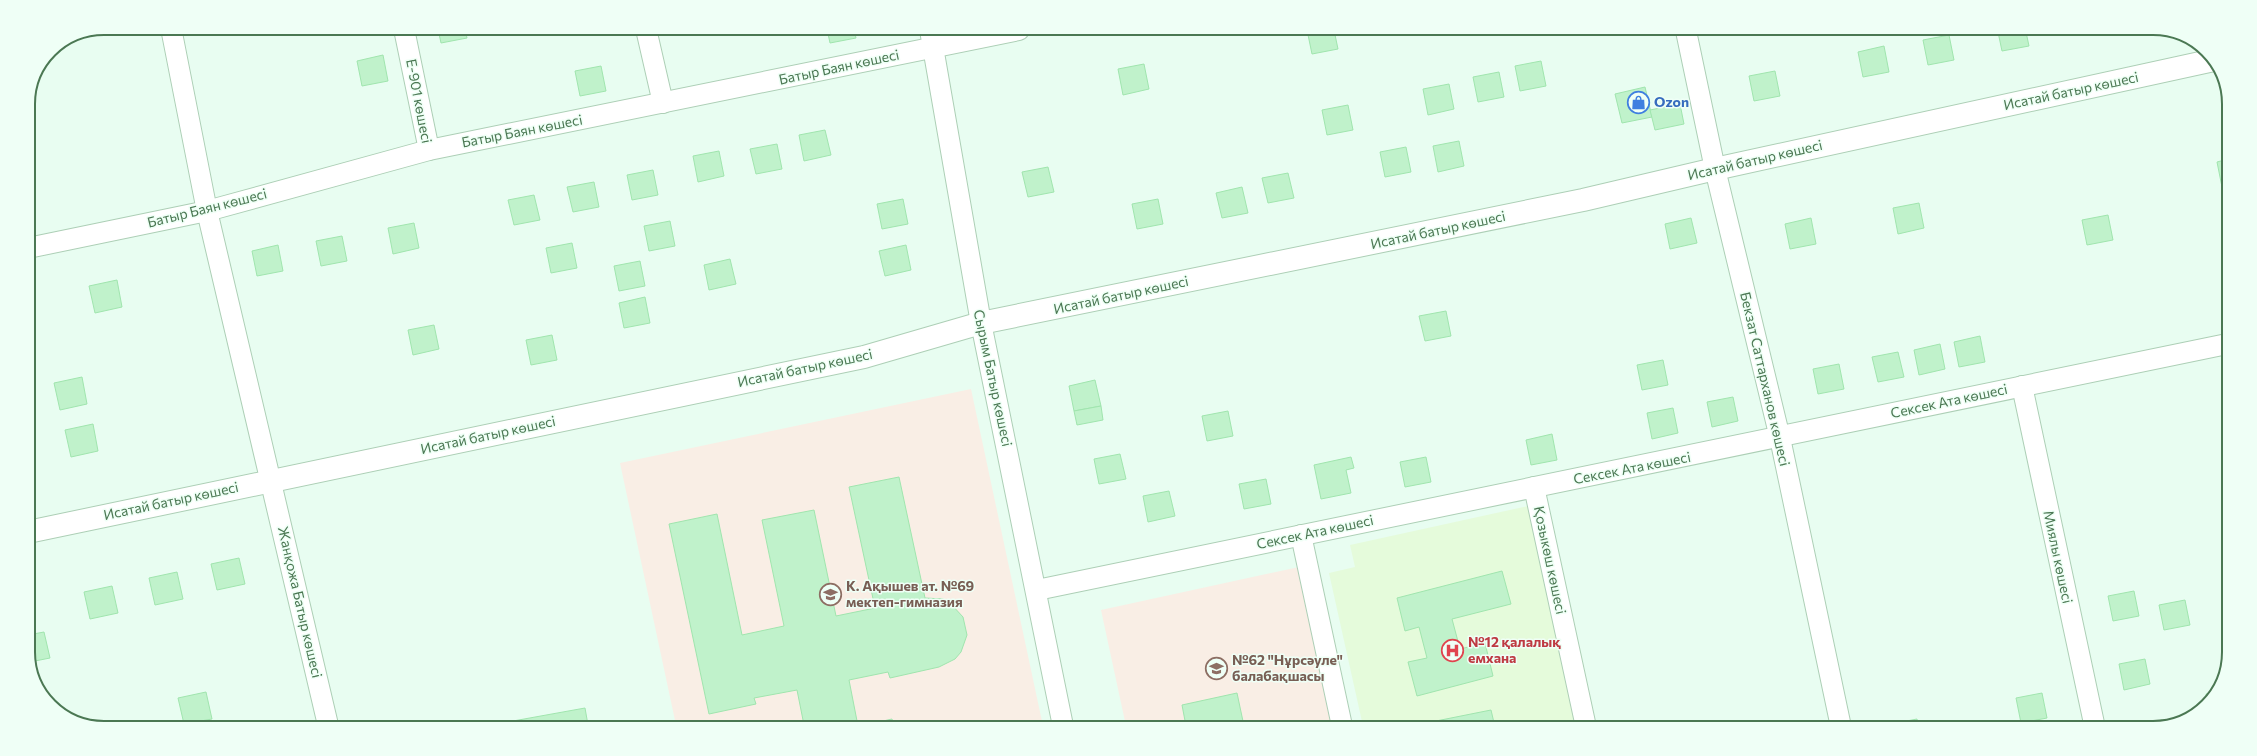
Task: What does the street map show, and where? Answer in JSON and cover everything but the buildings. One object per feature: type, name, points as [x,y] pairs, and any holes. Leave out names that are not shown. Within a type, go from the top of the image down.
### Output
[{"type":"street","name":"Жанқожа Батыр көшесі","points":[[172,35],[207,211],[272,480],[327,721]]},
{"type":"street","name":"Е-901 көшесі","points":[[405,35],[429,150]]},
{"type":"street","points":[[647,35],[663,104]]},
{"type":"street","name":"Батыр Баян көшесі","points":[[35,247],[207,211],[429,150],[663,104],[931,38],[964,35]]},
{"type":"street","name":"Бекзат Саттарханов көшесі","points":[[1687,35],[1714,169],[1780,438],[1840,721]]},
{"type":"street","name":"Сырым Батыр көшесі","points":[[931,38],[981,323],[1063,721]]},
{"type":"street","name":"Исатай батыр көшесі","points":[[35,531],[864,356],[981,323],[1583,200],[1714,169],[2207,61]]},
{"type":"street","name":"Сексек Ата көшесі","points":[[1037,590],[1534,487],[1780,438],[2222,345]]},
{"type":"street","name":"Миялы көшесі","points":[[2022,386],[2093,721]]},
{"type":"street","name":"Қозыкөш көшесі","points":[[1534,487],[1585,721]]},
{"type":"street","points":[[1301,535],[1341,721]]},
{"type":"shaded area","name":"К. Ақышев ат. №69 мектеп-гимназия","points":[[971,389],[1042,721],[675,721],[620,463]]},
{"type":"shaded area","name":"№12 қалалық емхана","points":[[1528,506],[1575,721],[1362,721],[1329,573],[1355,567],[1350,545]]},
{"type":"shaded area","name":"№62 \"Нұрсәуле\" балабақшасы","points":[[1299,567],[1332,721],[1125,721],[1101,610]]},
{"type":"place","name":"Ozon","points":[[1638,102]]},
{"type":"place","name":"К. Ақышев ат. №69 мектеп-гимназия","points":[[831,594]]},
{"type":"place","name":"№12 қалалық емхана","points":[[1453,650]]},
{"type":"place","name":"№62 \"Нұрсәуле\" балабақшасы","points":[[1217,668]]}]
